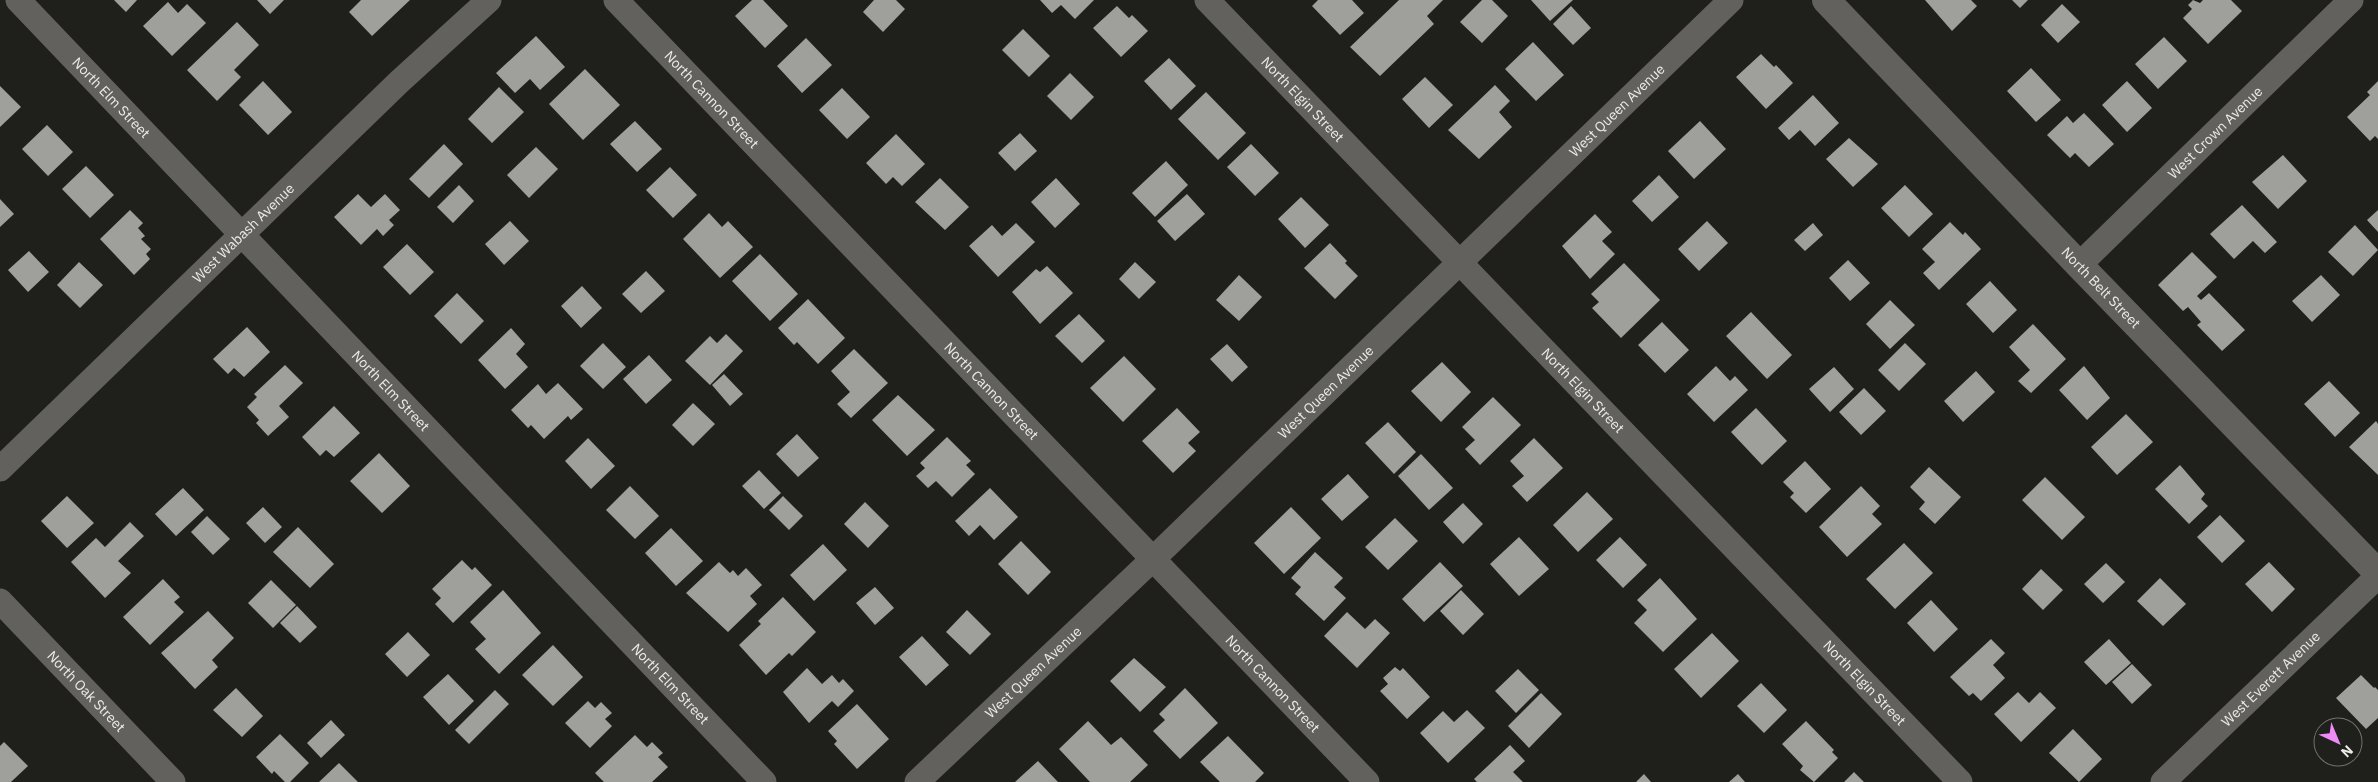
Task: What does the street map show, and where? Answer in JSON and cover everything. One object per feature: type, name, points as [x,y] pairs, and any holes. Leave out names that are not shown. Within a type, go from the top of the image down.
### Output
[{"type":"street","name":"North Elm Street","points":[[18,0],[764,782]]},
{"type":"street","name":"West Wabash Avenue","points":[[0,469],[399,82],[489,0]]},
{"type":"street","name":"North Cannon Street","points":[[616,0],[1367,782]]},
{"type":"street","name":"North Elgin Street","points":[[1207,0],[1960,782]]},
{"type":"street","name":"West Queen Avenue","points":[[917,782],[1153,559],[1731,0]]},
{"type":"street","name":"North Belt Street","points":[[1826,0],[2378,574]]},
{"type":"street","name":"West Crown Avenue","points":[[2079,265],[2351,0]]},
{"type":"street","name":"West Everett Avenue","points":[[2162,782],[2378,574]]},
{"type":"street","name":"North Oak Street","points":[[0,602],[173,782]]},
{"type":"building","points":[[114,0],[137,0],[126,12]]},
{"type":"building","points":[[257,0],[284,0],[270,14]]},
{"type":"building","points":[[361,0],[410,0],[372,36],[349,12]]},
{"type":"building","points":[[752,0],[763,0],[788,26],[765,48],[735,16]]},
{"type":"building","points":[[874,0],[896,0],[905,9],[883,32],[863,12]]},
{"type":"building","points":[[1040,0],[1094,0],[1075,19],[1061,5],[1052,13]]},
{"type":"building","points":[[1318,0],[1352,0],[1364,13],[1340,35],[1312,6]]},
{"type":"building","points":[[1399,0],[1443,0],[1427,16],[1434,24],[1380,76],[1350,47]]},
{"type":"building","points":[[1482,0],[1492,0],[1508,16],[1482,43],[1460,22]]},
{"type":"building","points":[[1531,0],[1573,0],[1550,21]]},
{"type":"building","points":[[1925,0],[1971,0],[1977,6],[1952,31]]},
{"type":"building","points":[[2012,0],[2028,0],[2020,8]]},
{"type":"building","points":[[2193,0],[2200,3],[2203,0],[2231,0],[2242,11],[2208,44],[2183,18],[2192,9],[2188,5]]},
{"type":"building","points":[[168,2],[178,13],[187,4],[206,23],[172,56],[143,26]]},
{"type":"building","points":[[2062,4],[2080,22],[2058,43],[2041,25]]},
{"type":"building","points":[[1117,6],[1129,18],[1132,15],[1148,31],[1121,57],[1093,28]]},
{"type":"building","points":[[1571,6],[1591,28],[1573,45],[1553,24]]},
{"type":"building","points":[[237,22],[259,45],[234,70],[241,77],[217,101],[187,70]]},
{"type":"building","points":[[1023,29],[1050,56],[1029,77],[1002,50]]},
{"type":"building","points":[[536,36],[565,67],[540,90],[530,79],[515,93],[496,73]]},
{"type":"building","points":[[2164,37],[2187,61],[2158,89],[2135,64]]},
{"type":"building","points":[[806,38],[832,65],[802,93],[777,66]]},
{"type":"building","points":[[1533,42],[1564,75],[1536,101],[1505,69]]},
{"type":"building","points":[[1761,54],[1774,67],[1776,65],[1793,83],[1766,109],[1736,77]]},
{"type":"building","points":[[1169,58],[1196,86],[1171,110],[1144,81]]},
{"type":"building","points":[[2031,68],[2061,100],[2036,122],[2007,91]]},
{"type":"building","points":[[585,69],[620,105],[583,140],[549,104]]},
{"type":"building","points":[[1070,73],[1094,97],[1071,120],[1047,96]]},
{"type":"building","points":[[1425,77],[1453,105],[1429,128],[1402,99]]},
{"type":"building","points":[[263,81],[292,112],[268,135],[239,105]]},
{"type":"building","points":[[2127,81],[2152,108],[2127,132],[2102,105]]},
{"type":"building","points":[[2378,81],[2378,139],[2375,136],[2370,141],[2347,117],[2370,95],[2367,92]]},
{"type":"building","points":[[1495,85],[1510,101],[1499,112],[1512,127],[1479,159],[1448,130]]},
{"type":"building","points":[[0,86],[21,107],[0,127]]},
{"type":"building","points":[[499,87],[524,112],[492,143],[468,119]]},
{"type":"building","points":[[842,88],[870,117],[847,139],[819,110]]},
{"type":"building","points":[[1206,92],[1246,133],[1218,160],[1178,119]]},
{"type":"building","points":[[1813,95],[1839,123],[1815,146],[1800,130],[1789,140],[1778,128]]},
{"type":"building","points":[[2084,113],[2114,144],[2089,167],[2075,153],[2070,158],[2047,135],[2067,116],[2073,123]]},
{"type":"building","points":[[635,121],[662,149],[637,172],[610,144]]},
{"type":"building","points":[[1700,121],[1726,149],[1694,179],[1668,151]]},
{"type":"building","points":[[47,125],[73,152],[48,176],[22,149]]},
{"type":"building","points":[[1020,133],[1037,151],[1015,171],[998,153]]},
{"type":"building","points":[[896,134],[925,164],[902,186],[893,177],[886,184],[866,163]]},
{"type":"building","points":[[1849,138],[1878,164],[1853,187],[1826,159]]},
{"type":"building","points":[[444,144],[463,164],[429,198],[409,179]]},
{"type":"building","points":[[1251,144],[1279,173],[1255,196],[1227,167]]},
{"type":"building","points":[[536,147],[558,169],[529,198],[507,175]]},
{"type":"building","points":[[2283,155],[2307,181],[2278,209],[2252,182]]},
{"type":"building","points":[[1166,161],[1188,185],[1155,217],[1132,193]]},
{"type":"building","points":[[86,166],[114,195],[90,218],[62,189]]},
{"type":"building","points":[[670,167],[697,195],[673,218],[646,190]]},
{"type":"building","points":[[1659,175],[1679,197],[1652,222],[1632,201]]},
{"type":"building","points":[[940,178],[969,207],[945,230],[915,202]]},
{"type":"building","points":[[1056,178],[1080,204],[1055,228],[1031,202]]},
{"type":"building","points":[[459,185],[474,201],[453,223],[437,207]]},
{"type":"building","points":[[1905,185],[1933,214],[1909,237],[1881,208]]},
{"type":"building","points":[[358,194],[371,207],[385,194],[400,210],[389,220],[394,225],[383,236],[377,229],[361,245],[334,217]]},
{"type":"building","points":[[1187,194],[1205,214],[1175,241],[1157,221]]},
{"type":"building","points":[[1301,197],[1329,225],[1305,248],[1278,219]]},
{"type":"building","points":[[0,199],[14,214],[0,227]]},
{"type":"building","points":[[2242,205],[2277,242],[2265,253],[2253,241],[2234,259],[2210,234]]},
{"type":"building","points":[[130,210],[143,223],[138,228],[145,236],[141,239],[151,249],[146,254],[150,259],[134,275],[100,239]]},
{"type":"building","points":[[2378,210],[2378,232],[2367,220]]},
{"type":"building","points":[[709,213],[722,227],[728,221],[753,247],[720,278],[683,239]]},
{"type":"building","points":[[1595,214],[1612,232],[1602,241],[1615,254],[1590,279],[1562,246]]},
{"type":"building","points":[[510,221],[529,241],[504,265],[485,244]]},
{"type":"building","points":[[1707,221],[1728,243],[1699,271],[1678,249]]},
{"type":"building","points":[[1950,222],[1963,235],[1965,232],[1981,249],[1939,290],[1923,273],[1935,262],[1922,249]]},
{"type":"building","points":[[1016,223],[1035,242],[998,277],[969,246],[992,225],[1002,236]]},
{"type":"building","points":[[1813,223],[1823,235],[1805,251],[1794,240]]},
{"type":"building","points":[[2355,225],[2378,250],[2353,276],[2328,252]]},
{"type":"building","points":[[1330,243],[1347,261],[1345,263],[1358,276],[1335,299],[1304,268]]},
{"type":"building","points":[[407,244],[434,272],[410,295],[383,267]]},
{"type":"building","points":[[29,251],[49,272],[28,292],[8,270]]},
{"type":"building","points":[[2192,252],[2217,277],[2197,296],[2201,300],[2209,293],[2245,330],[2222,351],[2197,325],[2201,322],[2188,307],[2183,311],[2158,285]]},
{"type":"building","points":[[760,254],[798,294],[770,321],[732,281]]},
{"type":"building","points":[[1848,260],[1870,283],[1850,301],[1829,278]]},
{"type":"building","points":[[79,262],[103,285],[80,308],[57,285]]},
{"type":"building","points":[[1135,262],[1156,282],[1139,299],[1119,279]]},
{"type":"building","points":[[1624,263],[1660,300],[1621,338],[1592,308],[1599,302],[1591,294]]},
{"type":"building","points":[[1047,266],[1073,293],[1040,324],[1012,292],[1036,269],[1040,272]]},
{"type":"building","points":[[646,271],[665,291],[641,313],[622,294]]},
{"type":"building","points":[[1239,275],[1262,297],[1239,321],[1216,300]]},
{"type":"building","points":[[2321,275],[2340,295],[2312,322],[2292,301]]},
{"type":"building","points":[[1990,281],[2017,310],[1993,333],[1966,304]]},
{"type":"building","points":[[582,286],[602,308],[581,328],[561,306]]},
{"type":"building","points":[[457,293],[484,321],[461,344],[434,316]]},
{"type":"building","points":[[808,299],[845,338],[818,364],[797,342],[794,345],[778,328]]},
{"type":"building","points":[[1890,300],[1915,325],[1890,349],[1866,324]]},
{"type":"building","points":[[1751,312],[1792,355],[1767,379],[1726,336]]},
{"type":"building","points":[[1079,314],[1105,341],[1082,363],[1055,336]]},
{"type":"building","points":[[1662,322],[1689,350],[1665,373],[1638,345]]},
{"type":"building","points":[[2033,324],[2066,359],[2031,393],[2018,381],[2030,370],[2009,347]]},
{"type":"building","points":[[247,327],[270,352],[244,377],[234,368],[228,374],[213,359]]},
{"type":"building","points":[[511,328],[525,344],[516,354],[528,367],[505,389],[478,360]]},
{"type":"building","points":[[726,334],[743,351],[710,385],[685,361],[710,336],[717,343]]},
{"type":"building","points":[[603,343],[626,367],[603,389],[580,366]]},
{"type":"building","points":[[1905,343],[1926,364],[1899,391],[1878,370]]},
{"type":"building","points":[[1227,344],[1248,367],[1232,382],[1210,359]]},
{"type":"building","points":[[854,349],[888,383],[851,418],[837,404],[850,392],[831,371]]},
{"type":"building","points":[[649,355],[672,380],[646,404],[623,379]]},
{"type":"building","points":[[1124,356],[1156,389],[1123,422],[1090,388]]},
{"type":"building","points":[[1442,362],[1471,392],[1441,422],[1411,391]]},
{"type":"building","points":[[285,365],[303,383],[279,406],[289,417],[268,436],[256,423],[259,420],[247,407],[257,397],[254,394]]},
{"type":"building","points":[[1716,366],[1730,381],[1735,376],[1748,390],[1714,422],[1687,394]]},
{"type":"building","points":[[2084,366],[2110,398],[2087,420],[2059,390]]},
{"type":"building","points":[[1834,367],[1854,389],[1830,412],[1809,389]]},
{"type":"building","points":[[1976,371],[1995,392],[1963,422],[1944,401]]},
{"type":"building","points":[[724,374],[743,394],[730,406],[712,385]]},
{"type":"building","points":[[2329,381],[2360,413],[2335,437],[2304,404]]},
{"type":"building","points":[[558,383],[583,409],[571,420],[568,416],[544,439],[531,425],[528,428],[511,410],[538,384],[546,394]]},
{"type":"building","points":[[1864,388],[1886,411],[1861,435],[1839,412]]},
{"type":"building","points":[[898,395],[935,430],[907,456],[872,420]]},
{"type":"building","points":[[1493,397],[1521,425],[1480,465],[1465,449],[1475,440],[1462,427]]},
{"type":"building","points":[[693,403],[715,424],[693,446],[672,425]]},
{"type":"building","points":[[334,406],[360,433],[334,457],[326,450],[320,456],[302,437]]},
{"type":"building","points":[[1177,408],[1200,432],[1188,443],[1196,451],[1173,473],[1142,441]]},
{"type":"building","points":[[1756,408],[1787,441],[1762,465],[1731,432]]},
{"type":"building","points":[[2126,414],[2153,442],[2117,475],[2091,447]]},
{"type":"building","points":[[2376,421],[2378,424],[2378,475],[2349,447]]},
{"type":"building","points":[[1388,422],[1416,452],[1394,474],[1365,443]]},
{"type":"building","points":[[797,434],[819,458],[798,477],[776,454]]},
{"type":"building","points":[[947,437],[971,461],[966,465],[975,474],[952,497],[936,481],[928,488],[916,476],[925,468],[920,463]]},
{"type":"building","points":[[588,438],[615,466],[591,489],[565,461]]},
{"type":"building","points":[[1534,438],[1563,468],[1527,502],[1512,486],[1524,476],[1510,461]]},
{"type":"building","points":[[379,453],[410,486],[382,513],[350,481]]},
{"type":"building","points":[[1421,454],[1453,488],[1429,510],[1398,476]]},
{"type":"building","points":[[1805,461],[1831,489],[1806,513],[1790,497],[1794,493],[1783,482]]},
{"type":"building","points":[[2180,465],[2205,494],[2201,499],[2208,506],[2189,524],[2155,489]]},
{"type":"building","points":[[1929,467],[1961,497],[1935,524],[1919,509],[1925,502],[1910,487]]},
{"type":"building","points":[[759,470],[781,493],[764,509],[742,486]]},
{"type":"building","points":[[1348,474],[1369,497],[1342,521],[1321,499]]},
{"type":"building","points":[[2045,477],[2085,517],[2062,540],[2022,500]]},
{"type":"building","points":[[630,486],[659,516],[635,539],[606,510]]},
{"type":"building","points":[[1861,486],[1880,506],[1872,514],[1882,524],[1847,557],[1819,527]]},
{"type":"building","points":[[183,488],[204,510],[176,536],[155,514]]},
{"type":"building","points":[[990,488],[1018,517],[994,540],[980,525],[969,536],[955,521]]},
{"type":"building","points":[[1587,492],[1613,519],[1578,552],[1553,525]]},
{"type":"building","points":[[67,496],[94,523],[67,548],[41,521]]},
{"type":"building","points":[[783,496],[803,516],[789,530],[769,510]]},
{"type":"building","points":[[865,502],[889,526],[868,548],[844,524]]},
{"type":"building","points":[[1463,503],[1483,524],[1463,544],[1443,522]]},
{"type":"building","points":[[263,507],[282,527],[265,543],[246,523]]},
{"type":"building","points":[[1291,507],[1321,538],[1284,574],[1254,543]]},
{"type":"building","points":[[2220,515],[2245,541],[2222,563],[2197,537]]},
{"type":"building","points":[[207,516],[230,539],[213,555],[191,532]]},
{"type":"building","points":[[1395,518],[1418,541],[1388,570],[1365,547]]},
{"type":"building","points":[[130,522],[144,536],[118,561],[131,573],[105,598],[71,562],[96,538],[105,547]]},
{"type":"building","points":[[298,527],[334,564],[310,588],[273,552]]},
{"type":"building","points":[[671,528],[703,561],[676,586],[645,553]]},
{"type":"building","points":[[1519,537],[1549,569],[1519,596],[1490,564]]},
{"type":"building","points":[[1620,537],[1647,565],[1623,588],[1596,560]]},
{"type":"building","points":[[1021,541],[1051,572],[1028,595],[998,564]]},
{"type":"building","points":[[1904,543],[1933,573],[1895,609],[1866,579]]},
{"type":"building","points":[[823,544],[847,570],[814,601],[790,575]]},
{"type":"building","points":[[1315,552],[1343,578],[1334,587],[1346,598],[1324,621],[1295,594],[1301,587],[1291,578]]},
{"type":"building","points":[[462,560],[472,570],[475,567],[492,585],[453,623],[435,604],[441,598],[432,589]]},
{"type":"building","points":[[719,562],[730,573],[733,570],[738,576],[746,568],[762,585],[750,596],[757,604],[728,632],[686,593]]},
{"type":"building","points":[[1440,562],[1463,586],[1424,622],[1402,599]]},
{"type":"building","points":[[2269,562],[2295,589],[2272,612],[2245,584]]},
{"type":"building","points":[[2106,563],[2125,582],[2103,603],[2084,584]]},
{"type":"building","points":[[2041,569],[2063,590],[2043,610],[2022,589]]},
{"type":"building","points":[[1660,578],[1697,619],[1663,652],[1634,623],[1647,610],[1637,600]]},
{"type":"building","points":[[2160,578],[2186,604],[2163,626],[2137,601]]},
{"type":"building","points":[[163,579],[180,597],[174,602],[184,612],[150,645],[123,617]]},
{"type":"building","points":[[271,580],[296,605],[273,628],[248,603]]},
{"type":"building","points":[[875,587],[894,608],[875,625],[856,603]]},
{"type":"building","points":[[503,590],[541,633],[499,674],[475,649],[486,639],[470,622]]},
{"type":"building","points":[[1461,590],[1484,614],[1463,635],[1440,611]]},
{"type":"building","points":[[783,597],[816,632],[792,656],[789,653],[766,675],[739,645],[761,624],[758,621]]},
{"type":"building","points":[[1931,600],[1958,629],[1934,652],[1907,623]]},
{"type":"building","points":[[297,606],[317,627],[300,643],[280,623]]},
{"type":"building","points":[[967,610],[991,634],[970,655],[946,632]]},
{"type":"building","points":[[208,611],[234,638],[212,660],[218,667],[195,689],[161,653]]},
{"type":"building","points":[[1347,612],[1365,629],[1375,619],[1390,633],[1357,668],[1324,636]]},
{"type":"building","points":[[408,632],[430,655],[407,677],[385,654]]},
{"type":"building","points":[[1712,633],[1739,661],[1701,698],[1674,669]]},
{"type":"building","points":[[922,636],[949,665],[926,686],[899,657]]},
{"type":"building","points":[[1991,639],[2005,653],[1993,665],[2005,678],[1981,701],[1973,693],[1969,696],[1950,677]]},
{"type":"building","points":[[2109,639],[2131,663],[2106,685],[2084,662]]},
{"type":"building","points":[[553,645],[583,677],[553,706],[522,675]]},
{"type":"building","points":[[1134,658],[1166,687],[1140,712],[1110,681]]},
{"type":"building","points":[[2132,664],[2152,685],[2132,704],[2112,682]]},
{"type":"building","points":[[1395,667],[1400,671],[1403,668],[1430,697],[1407,719],[1380,691],[1388,684],[1383,678]]},
{"type":"building","points":[[807,668],[822,684],[832,675],[839,683],[843,679],[854,691],[838,707],[832,701],[809,723],[783,692]]},
{"type":"building","points":[[1518,669],[1539,690],[1516,713],[1495,691]]},
{"type":"building","points":[[448,674],[474,701],[449,725],[423,697]]},
{"type":"building","points":[[2361,675],[2378,690],[2378,718],[2366,729],[2363,726],[2363,717],[2354,717],[2336,698]]},
{"type":"building","points":[[1761,683],[1787,710],[1764,733],[1737,706]]},
{"type":"building","points":[[236,688],[263,716],[242,737],[213,710]]},
{"type":"building","points":[[1185,688],[1218,723],[1180,759],[1153,731],[1165,720],[1159,714]]},
{"type":"building","points":[[495,690],[509,704],[469,744],[455,730]]},
{"type":"building","points":[[2018,692],[2029,703],[2040,692],[2056,708],[2021,742],[1994,714]]},
{"type":"building","points":[[1541,693],[1562,714],[1529,748],[1508,726]]},
{"type":"building","points":[[588,701],[595,708],[601,702],[612,713],[605,719],[612,726],[590,748],[565,723]]},
{"type":"building","points":[[857,704],[889,739],[857,769],[834,744],[837,741],[828,731]]},
{"type":"building","points":[[1467,710],[1485,728],[1448,763],[1420,733],[1443,711],[1454,722]]},
{"type":"building","points":[[331,720],[345,735],[321,758],[307,743]]},
{"type":"building","points":[[1088,721],[1111,745],[1121,737],[1148,765],[1130,782],[1090,782],[1059,749]]},
{"type":"building","points":[[1806,721],[1834,750],[1832,752],[1838,758],[1814,782],[1800,770],[1803,766],[1782,744]]},
{"type":"building","points":[[2073,729],[2102,759],[2079,782],[2049,753]]},
{"type":"building","points":[[280,734],[309,763],[290,782],[285,782],[274,771],[272,774],[256,757]]},
{"type":"building","points":[[635,735],[647,747],[652,742],[663,753],[658,757],[668,767],[652,782],[604,782],[595,773]]},
{"type":"building","points":[[1228,736],[1264,773],[1255,782],[1220,782],[1200,762]]},
{"type":"building","points":[[4,742],[28,766],[11,782],[0,782],[0,746]]},
{"type":"building","points":[[1510,745],[1525,761],[1513,772],[1523,782],[1477,782],[1474,779]]},
{"type":"building","points":[[1038,761],[1058,782],[1015,782]]},
{"type":"building","points":[[339,763],[358,782],[319,782]]},
{"type":"building","points":[[1854,772],[1864,782],[1844,782]]},
{"type":"building","points":[[1644,774],[1651,782],[1636,782]]},
{"type":"building","points":[[1738,774],[1745,782],[1729,782]]}]
